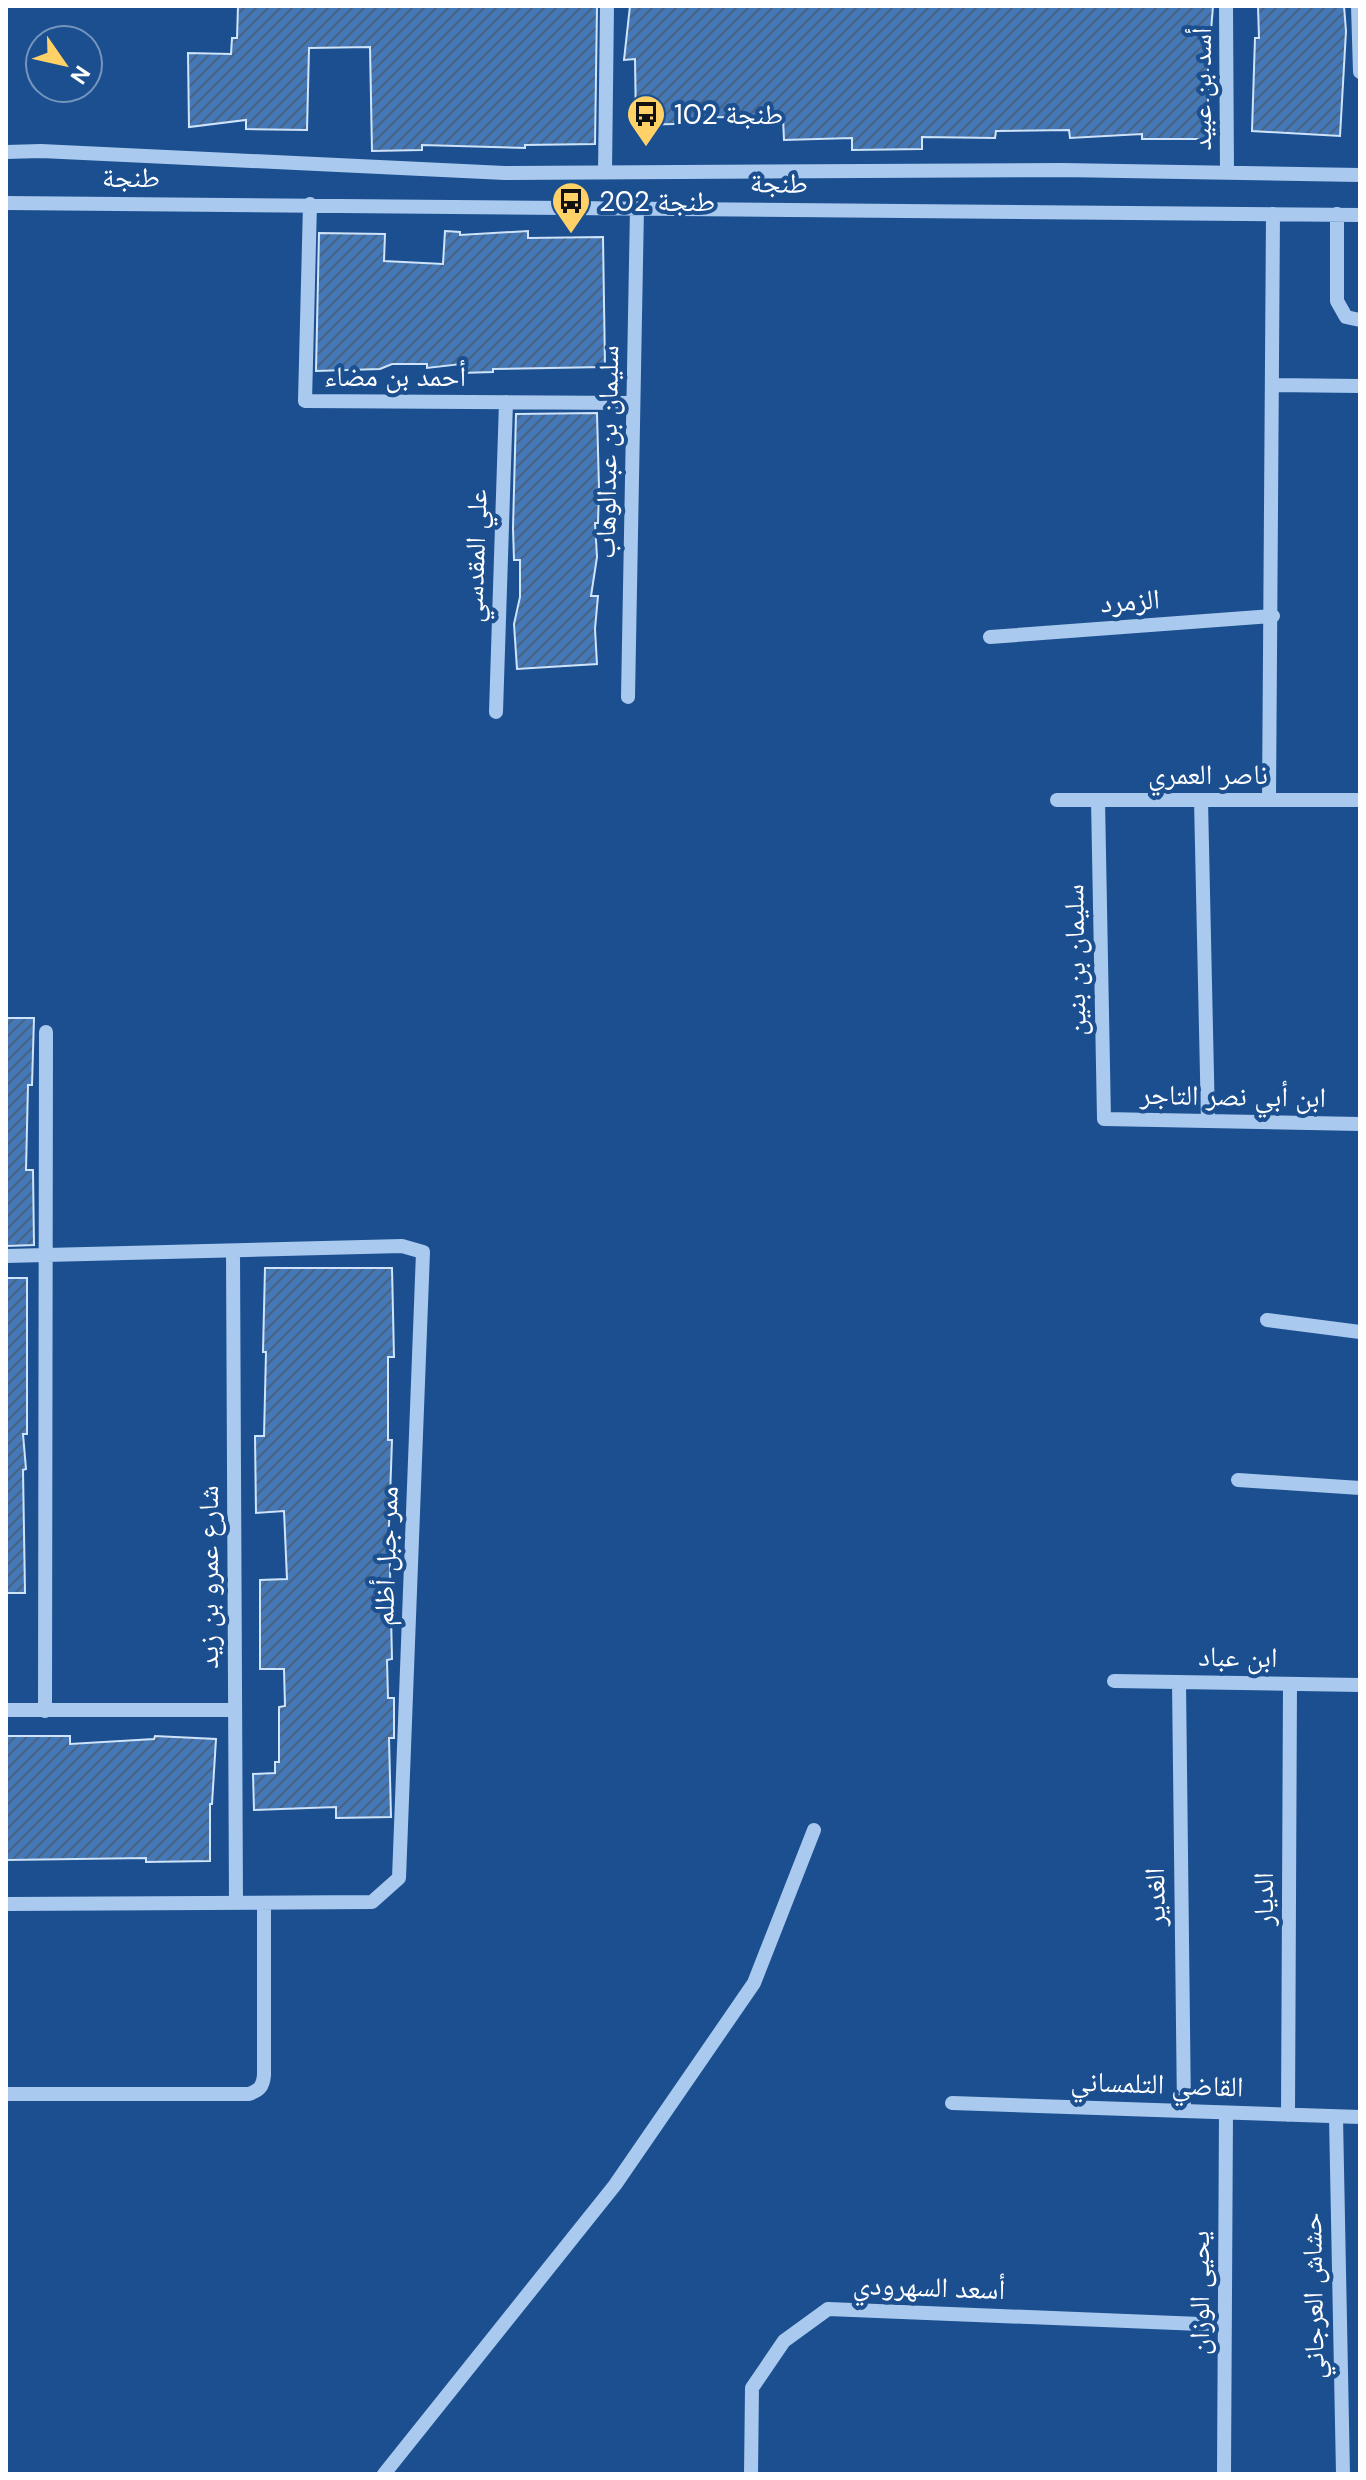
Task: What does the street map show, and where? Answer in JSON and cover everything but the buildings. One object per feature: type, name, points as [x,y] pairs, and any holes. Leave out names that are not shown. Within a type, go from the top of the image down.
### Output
[{"type":"street","points":[[605,172],[607,6]]},
{"type":"street","name":"أسد بن عبيد","points":[[1226,6],[1227,172]]},
{"type":"street","points":[[1358,6],[1360,72]]},
{"type":"street","name":"طنجة","points":[[6,152],[41,151],[505,173],[1062,170],[1360,175]]},
{"type":"street","name":"طنجة","points":[[6,203],[1360,215]]},
{"type":"street","name":"أحمد بن مضاء","points":[[310,204],[305,401],[633,403]]},
{"type":"street","name":"سليمان بن عبدالوهاب","points":[[628,697],[637,208]]},
{"type":"street","points":[[1269,800],[1273,214]]},
{"type":"street","points":[[1337,214],[1337,301],[1346,317],[1360,320]]},
{"type":"street","points":[[1272,385],[1360,386]]},
{"type":"street","name":"علي المقدسي","points":[[496,712],[506,402]]},
{"type":"street","name":"الزمرد","points":[[990,637],[1272,616]]},
{"type":"street","name":"ناصر العمري","points":[[1057,800],[1360,800]]},
{"type":"street","name":"سليمان بن بنين","points":[[1098,800],[1104,1119]]},
{"type":"street","points":[[1201,800],[1208,1121]]},
{"type":"street","points":[[45,1711],[46,1032]]},
{"type":"street","name":"ابن أبي نصر التاجر","points":[[1104,1119],[1360,1124]]},
{"type":"street","name":"ممر جبل أظلم","points":[[6,1256],[402,1246],[423,1252],[399,1878],[372,1902],[6,1904]]},
{"type":"street","name":"شارع عمرو بن زيد","points":[[233,1251],[236,1902]]},
{"type":"street","points":[[1267,1320],[1360,1332]]},
{"type":"street","points":[[1238,1480],[1360,1488]]},
{"type":"street","name":"ابن عباد","points":[[1114,1681],[1360,1685]]},
{"type":"street","name":"الغدير","points":[[1179,1682],[1184,2111]]},
{"type":"street","name":"الديار","points":[[1288,2115],[1290,1684]]},
{"type":"street","points":[[6,1710],[235,1710]]},
{"type":"street","points":[[384,2474],[615,2185],[754,1983],[814,1830]]},
{"type":"street","points":[[6,2094],[249,2094],[258,2090],[263,2084],[264,2075],[264,1904]]},
{"type":"street","name":"القاضي التلمساني","points":[[952,2103],[1360,2117]]},
{"type":"street","name":"يحيى الوزان","points":[[1224,2474],[1226,2113]]},
{"type":"street","name":"حشاش العرجاني","points":[[1336,2117],[1343,2474]]},
{"type":"street","name":"أسعد السهرودي","points":[[751,2474],[752,2388],[784,2341],[828,2309],[1225,2325]]},
{"type":"place","name":"طنجة 102","points":[[646,148]]},
{"type":"place","name":"طنجة 202","points":[[571,235]]}]
